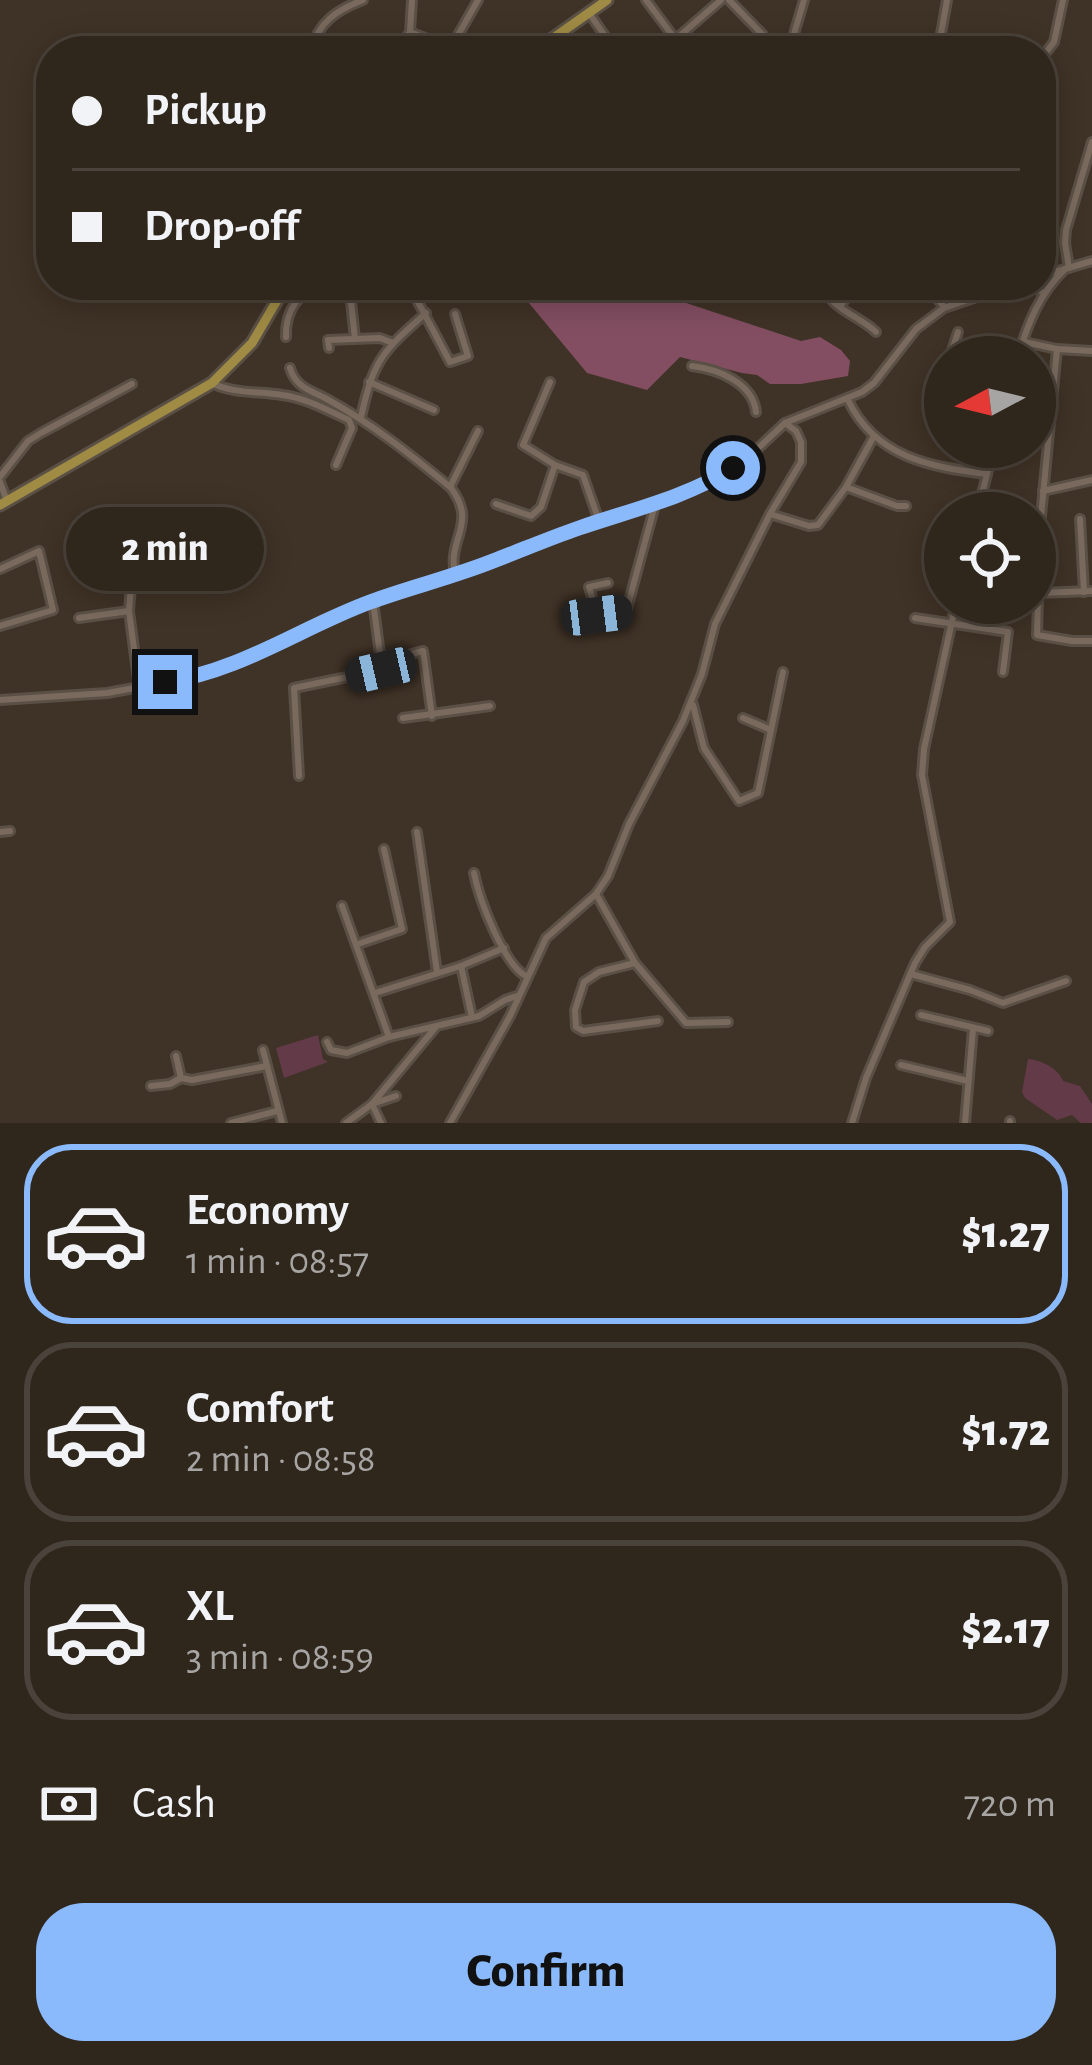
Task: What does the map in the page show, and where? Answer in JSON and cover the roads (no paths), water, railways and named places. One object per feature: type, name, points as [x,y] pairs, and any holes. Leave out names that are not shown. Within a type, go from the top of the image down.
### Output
[{"type":"main road","points":[[557,36],[607,0]]},
{"type":"main road","points":[[4,503],[212,383],[252,343],[277,300]]},
{"type":"street","points":[[317,36],[330,16],[363,0]]},
{"type":"street","points":[[407,36],[412,0]]},
{"type":"street","points":[[457,36],[478,0]]},
{"type":"street","points":[[646,0],[674,36]]},
{"type":"street","points":[[680,36],[725,0],[763,34]]},
{"type":"street","points":[[793,36],[804,0]]},
{"type":"street","points":[[941,36],[947,0]]},
{"type":"street","points":[[1055,36],[1063,0]]},
{"type":"street","points":[[590,13],[604,36]]},
{"type":"street","points":[[410,32],[419,36]]},
{"type":"street","points":[[1067,269],[1066,230],[1092,142]]},
{"type":"street","points":[[1056,274],[1092,261]]},
{"type":"street","points":[[286,337],[286,323],[299,300]]},
{"type":"street","points":[[418,300],[450,362],[468,356],[455,314]]},
{"type":"street","points":[[831,300],[876,332]]},
{"type":"street","points":[[840,307],[844,300]]},
{"type":"street","points":[[938,300],[944,308]]},
{"type":"street","points":[[0,700],[107,693],[189,678],[241,661],[373,601],[678,496],[731,470],[785,423],[848,400],[874,382],[916,329],[962,300]]},
{"type":"street","points":[[1025,336],[1037,300]]},
{"type":"street","points":[[350,302],[355,339]]},
{"type":"street","points":[[361,417],[375,365],[426,314]]},
{"type":"street","points":[[957,336],[958,332]]},
{"type":"street","points":[[329,348],[328,340],[380,338],[393,343]]},
{"type":"street","points":[[1092,351],[1057,349],[1043,491],[1092,481]]},
{"type":"street","points":[[692,366],[728,376],[752,397],[756,412]]},
{"type":"street","points":[[290,368],[298,384],[361,417],[450,487],[464,511],[453,552],[455,574]]},
{"type":"street","points":[[369,382],[434,410]]},
{"type":"street","points":[[550,382],[523,445],[583,475],[599,521]]},
{"type":"street","points":[[212,383],[288,395],[349,420],[352,428],[337,465]]},
{"type":"street","points":[[4,503],[0,480],[28,442],[132,384]]},
{"type":"street","points":[[848,400],[874,436],[907,459],[987,474]]},
{"type":"street","points":[[451,1123],[546,938],[596,894],[608,876],[692,702],[715,624],[801,462],[796,431],[785,423]]},
{"type":"street","points":[[450,487],[478,431]]},
{"type":"street","points":[[770,514],[818,525],[846,488],[874,436]]},
{"type":"street","points":[[496,504],[531,516],[541,507],[555,465]]},
{"type":"street","points":[[982,492],[989,468]]},
{"type":"street","points":[[846,488],[905,506]]},
{"type":"street","points":[[608,583],[589,587],[597,615],[626,612],[655,503]]},
{"type":"street","points":[[1056,592],[1088,591],[1080,519]]},
{"type":"street","points":[[0,569],[39,551],[53,610],[0,626]]},
{"type":"street","points":[[133,560],[129,611],[139,687]]},
{"type":"street","points":[[299,776],[294,688],[381,670],[373,601]]},
{"type":"street","points":[[80,618],[129,611]]},
{"type":"street","points":[[915,618],[924,619]]},
{"type":"street","points":[[853,1123],[866,1078],[911,974],[950,917],[922,775],[951,624]]},
{"type":"street","points":[[957,624],[1009,632],[1004,672]]},
{"type":"street","points":[[1037,624],[1037,634],[1092,641]]},
{"type":"street","points":[[381,662],[422,651],[432,716]]},
{"type":"street","points":[[692,702],[704,748],[739,801],[758,794],[783,672]]},
{"type":"street","points":[[403,718],[490,706]]},
{"type":"street","points":[[743,718],[771,730]]},
{"type":"street","points":[[417,832],[437,972]]},
{"type":"street","points":[[357,944],[402,929],[384,849]]},
{"type":"street","points":[[474,873],[483,905],[514,969],[526,976]]},
{"type":"street","points":[[596,894],[635,962],[686,1023],[728,1022]]},
{"type":"street","points":[[342,906],[389,1037]]},
{"type":"street","points":[[375,993],[504,948]]},
{"type":"street","points":[[635,962],[599,972],[584,982],[575,1010],[576,1027],[583,1031],[658,1021]]},
{"type":"street","points":[[461,966],[472,1018]]},
{"type":"street","points":[[911,974],[1003,1003],[1066,981]]},
{"type":"street","points":[[327,1042],[331,1050],[347,1053],[389,1037],[472,1018],[518,996]]},
{"type":"street","points":[[921,1016],[988,1031]]},
{"type":"street","points":[[346,1123],[372,1104],[438,1025]]},
{"type":"street","points":[[965,1123],[973,1029]]},
{"type":"street","points":[[263,1050],[282,1123]]},
{"type":"street","points":[[176,1056],[181,1078]]},
{"type":"street","points":[[901,1065],[968,1081]]},
{"type":"street","points":[[151,1086],[267,1066]]},
{"type":"street","points":[[372,1104],[396,1096]]},
{"type":"street","points":[[372,1104],[381,1123]]},
{"type":"street","points":[[231,1123],[277,1111]]}]
